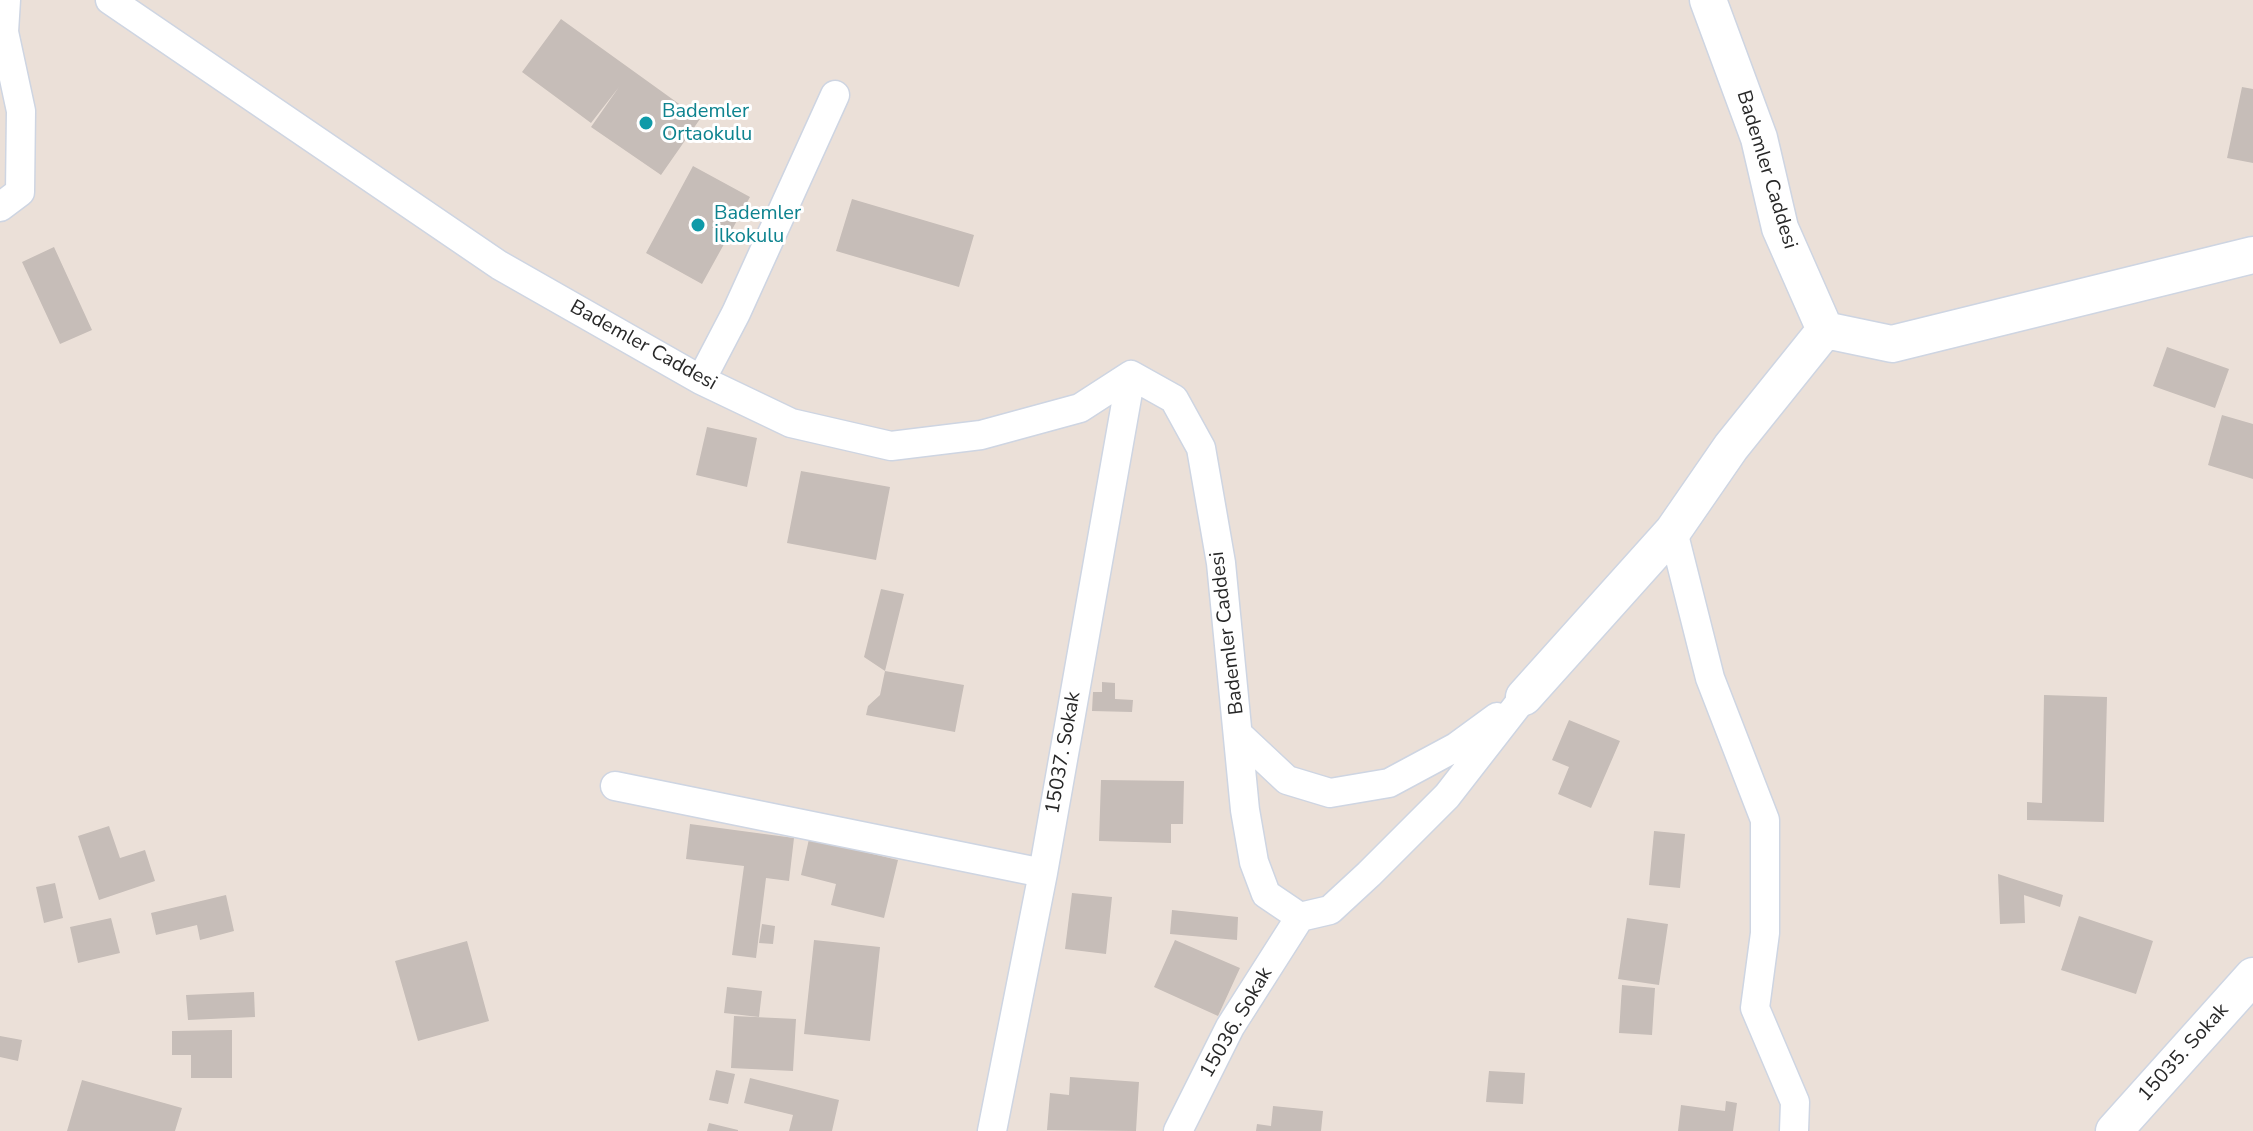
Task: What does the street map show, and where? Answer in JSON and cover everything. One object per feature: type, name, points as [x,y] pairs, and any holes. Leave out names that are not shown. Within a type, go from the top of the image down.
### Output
[{"type":"street","points":[[0,207],[20,192],[21,111],[4,32],[6,0]]},
{"type":"street","name":"Bademler Caddesi","points":[[110,0],[499,265],[701,380],[791,423],[891,446],[981,435],[1080,408],[1131,375],[1174,399],[1201,448],[1221,563],[1245,810],[1254,862],[1266,894],[1300,917]]},
{"type":"street","name":"Bademler Caddesi","points":[[1708,0],[1759,138],[1780,228],[1825,330]]},
{"type":"street","points":[[701,380],[736,313],[835,95]]},
{"type":"street","points":[[1300,917],[1330,910],[1447,796],[1524,697],[1673,531],[1731,447],[1825,330],[1892,344],[2253,255]]},
{"type":"street","name":"15037. Sokak","points":[[992,1131],[1043,873],[1131,375]]},
{"type":"street","points":[[1673,531],[1710,678],[1765,820],[1765,933],[1755,1008],[1795,1102],[1794,1131]]},
{"type":"street","points":[[1240,736],[1287,780],[1330,793],[1389,783],[1456,747],[1524,697]]},
{"type":"street","points":[[615,786],[1043,873]]},
{"type":"street","name":"15036. Sokak","points":[[1178,1131],[1230,1027],[1300,917]]},
{"type":"street","name":"15035. Sokak","points":[[2114,1131],[2253,976]]},
{"type":"building","points":[[561,19],[700,119],[661,175],[591,127],[619,87],[591,123],[522,72]]},
{"type":"building","points":[[2242,87],[2253,89],[2253,163],[2227,158]]},
{"type":"building","name":"Bademler İlkokulu","points":[[693,166],[750,197],[702,284],[646,253]]},
{"type":"building","points":[[852,199],[974,235],[959,287],[836,251]]},
{"type":"building","points":[[54,247],[92,330],[60,344],[22,262]]},
{"type":"building","points":[[2167,347],[2229,369],[2215,408],[2153,386]]},
{"type":"building","points":[[2222,415],[2253,424],[2253,479],[2208,465]]},
{"type":"building","points":[[707,427],[757,438],[747,487],[696,475]]},
{"type":"building","points":[[801,471],[890,487],[876,560],[787,543]]},
{"type":"building","points":[[881,589],[904,594],[885,671],[864,657]]},
{"type":"building","points":[[885,671],[964,685],[955,732],[866,715],[868,706],[880,695]]},
{"type":"building","points":[[1102,682],[1115,683],[1115,699],[1133,700],[1132,712],[1092,711],[1093,692],[1102,692]]},
{"type":"building","points":[[2044,695],[2107,697],[2104,822],[2027,820],[2027,802],[2042,803]]},
{"type":"building","points":[[1569,720],[1620,741],[1591,808],[1558,794],[1569,767],[1552,760]]},
{"type":"building","points":[[1101,780],[1184,781],[1183,824],[1171,824],[1171,843],[1099,841]]},
{"type":"building","points":[[690,824],[794,838],[789,881],[766,878],[756,958],[732,955],[744,866],[686,859]]},
{"type":"building","points":[[109,826],[120,858],[145,850],[155,881],[99,900],[78,836]]},
{"type":"building","points":[[1654,831],[1685,834],[1680,888],[1649,885]]},
{"type":"building","points":[[809,839],[898,860],[884,918],[831,905],[836,884],[801,875]]},
{"type":"building","points":[[1998,874],[2063,895],[2060,907],[2024,895],[2025,923],[2000,924]]},
{"type":"building","points":[[55,883],[63,918],[44,923],[36,887]]},
{"type":"building","points":[[1072,893],[1112,897],[1106,954],[1065,949]]},
{"type":"building","points":[[226,895],[234,931],[200,940],[197,925],[156,935],[151,913]]},
{"type":"building","points":[[1172,910],[1238,917],[1237,940],[1170,934]]},
{"type":"building","points":[[2079,916],[2153,941],[2136,994],[2061,970]]},
{"type":"building","points":[[111,918],[120,953],[78,963],[70,927]]},
{"type":"building","points":[[1627,918],[1668,924],[1659,985],[1618,979]]},
{"type":"building","points":[[762,924],[775,926],[773,944],[759,943]]},
{"type":"building","points":[[814,940],[880,947],[870,1041],[804,1034]]},
{"type":"building","points":[[1175,940],[1240,968],[1218,1016],[1154,987]]},
{"type":"building","points":[[467,941],[489,1021],[418,1041],[395,961]]},
{"type":"building","points":[[1622,985],[1655,988],[1652,1035],[1619,1033]]},
{"type":"building","points":[[727,987],[762,991],[759,1017],[724,1013]]},
{"type":"building","points":[[254,992],[255,1017],[188,1020],[186,995]]},
{"type":"building","points":[[734,1016],[796,1019],[793,1071],[731,1068]]},
{"type":"building","points":[[232,1030],[232,1078],[191,1078],[191,1055],[172,1055],[172,1031]]},
{"type":"building","points":[[0,1036],[22,1040],[18,1061],[0,1057]]},
{"type":"building","points":[[716,1070],[735,1074],[728,1104],[709,1100]]},
{"type":"building","points":[[1489,1071],[1525,1073],[1523,1104],[1486,1102]]},
{"type":"building","points":[[1070,1077],[1139,1082],[1136,1131],[1047,1130],[1050,1093],[1069,1095]]},
{"type":"building","points":[[750,1078],[839,1100],[832,1131],[789,1131],[793,1115],[744,1103]]},
{"type":"building","points":[[82,1080],[182,1108],[175,1131],[67,1131]]},
{"type":"building","points":[[1726,1101],[1737,1103],[1733,1131],[1678,1131],[1681,1105],[1725,1111]]},
{"type":"building","points":[[1273,1106],[1323,1111],[1321,1131],[1256,1131],[1257,1124],[1271,1126]]},
{"type":"building","points":[[709,1123],[738,1130],[738,1131],[707,1131]]},
{"type":"place","name":"Bademler Ortaokulu","points":[[646,123]]},
{"type":"place","name":"Bademler İlkokulu","points":[[698,225]]}]
